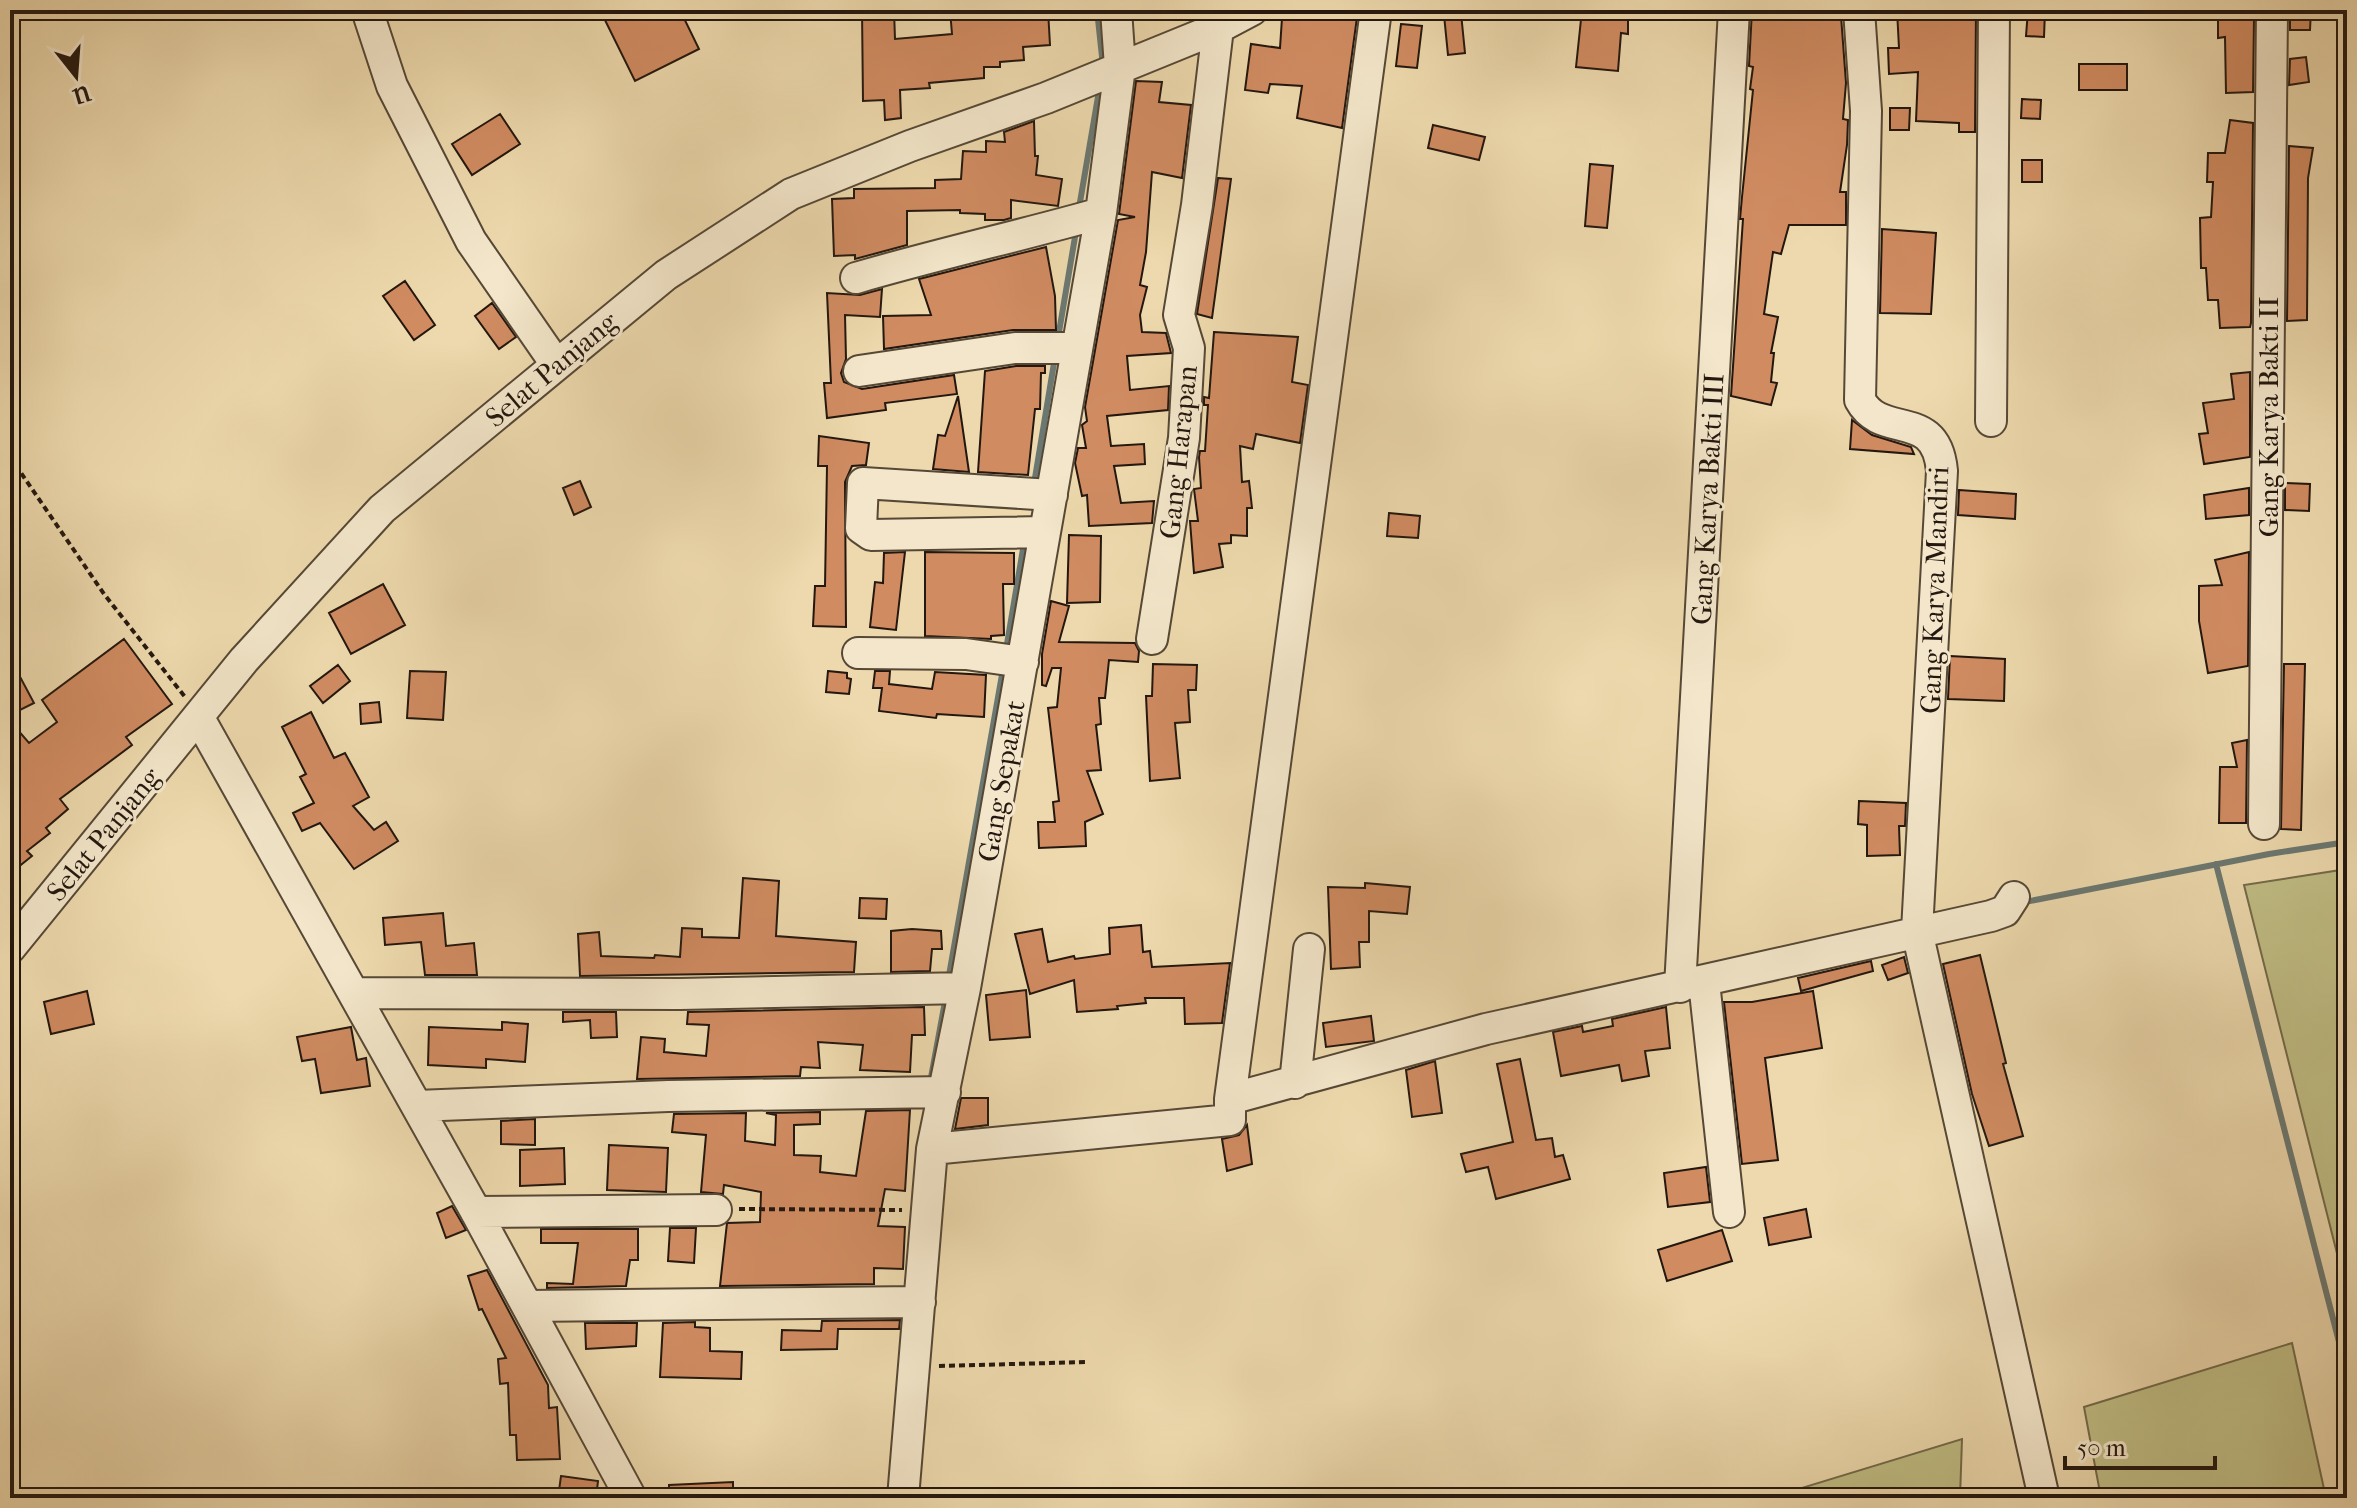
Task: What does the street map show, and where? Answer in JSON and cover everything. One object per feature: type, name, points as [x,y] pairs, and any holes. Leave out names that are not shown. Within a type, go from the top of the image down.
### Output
[{"type":"street","points":[[367,10],[392,86],[471,241],[556,364]]},
{"type":"street","name":"Gang Sepakat","points":[[903,1498],[913,1367],[911,1302],[950,988],[1064,347],[1116,10]]},
{"type":"street","name":"Selat Panjang","points":[[10,948],[244,660],[382,509],[666,275],[791,194],[910,146],[1046,98],[1218,28],[1252,10]]},
{"type":"street","points":[[932,1149],[1230,1120],[1230,1099],[1376,10]]},
{"type":"street","name":"Gang Karya Bakti III","points":[[1729,1212],[1687,979],[1734,10]]},
{"type":"street","name":"Gang Karya Mandiri","points":[[1859,10],[1866,111],[1860,400],[1877,417],[1919,428],[1929,436],[1941,458],[1942,471],[1917,931],[2044,1498]]},
{"type":"street","points":[[1991,421],[1994,10]]},
{"type":"street","name":"Gang Karya Bakti II","points":[[2264,824],[2272,10]]},
{"type":"street","name":"Gang Harapan","points":[[1152,639],[1184,438],[1189,348],[1179,315],[1197,205],[1218,28]]},
{"type":"street","points":[[856,278],[979,242],[1026,234],[1086,217]]},
{"type":"street","points":[[859,371],[936,358],[1064,347]]},
{"type":"street","points":[[1032,532],[871,535],[861,528],[863,483],[1036,495]]},
{"type":"street","points":[[858,653],[1009,659]]},
{"type":"street","points":[[199,718],[476,1212],[631,1498]]},
{"type":"street","points":[[1230,1099],[1297,1072],[1687,979],[1998,914],[2014,897]]},
{"type":"street","points":[[1297,1072],[1309,949]]},
{"type":"street","points":[[354,993],[680,994],[950,988]]},
{"type":"street","points":[[417,1106],[936,1091]]},
{"type":"street","points":[[476,1212],[716,1210]]},
{"type":"street","points":[[527,1306],[911,1302]]},
{"type":"path","points":[[10,457],[104,594],[199,718]]},
{"type":"path","points":[[716,1210],[880,1208],[915,1211]]},
{"type":"path","points":[[913,1367],[1087,1362]]},
{"type":"shaded area","points":[[2347,869],[2347,1293],[2244,885]]},
{"type":"shaded area","points":[[2292,1343],[2326,1498],[2101,1498],[2084,1407]]},
{"type":"shaded area","points":[[1962,1439],[1960,1498],[1769,1498]]},
{"type":"building","points":[[600,10],[680,10],[699,49],[635,81]]},
{"type":"building","points":[[862,10],[894,10],[895,39],[952,34],[950,10],[974,10],[974,15],[1025,18],[1024,10],[1048,10],[1050,45],[1023,47],[1024,60],[1000,62],[1000,67],[984,67],[984,78],[929,83],[930,88],[900,90],[901,118],[885,120],[884,100],[863,101]]},
{"type":"building","points":[[1310,10],[1358,10],[1342,128],[1297,118],[1302,86],[1270,84],[1268,93],[1245,90],[1251,44],[1280,48],[1282,18],[1309,20]]},
{"type":"building","points":[[1582,10],[1628,10],[1628,34],[1621,33],[1618,71],[1576,67]]},
{"type":"building","points":[[1752,10],[1841,16],[1846,83],[1843,119],[1848,120],[1840,192],[1846,192],[1846,225],[1789,225],[1781,254],[1773,252],[1764,314],[1778,317],[1771,353],[1774,353],[1771,382],[1777,383],[1771,405],[1731,396],[1743,219],[1740,219],[1753,90],[1750,89],[1753,67],[1749,66]]},
{"type":"building","points":[[1897,10],[1976,10],[1975,132],[1959,132],[1959,123],[1916,121],[1918,72],[1889,74],[1888,48],[1899,48]]},
{"type":"building","points":[[2028,10],[2045,11],[2044,37],[2026,36]]},
{"type":"building","points":[[2290,10],[2311,10],[2310,30],[2290,30]]},
{"type":"building","points":[[1461,13],[1465,53],[1448,55],[1444,15]]},
{"type":"building","points":[[2218,19],[2254,19],[2253,92],[2226,93],[2225,37],[2218,38]]},
{"type":"building","points":[[1401,24],[1422,26],[1417,68],[1396,66]]},
{"type":"building","points":[[2306,57],[2309,82],[2289,85],[2290,59]]},
{"type":"building","points":[[2079,64],[2127,64],[2127,90],[2079,90]]},
{"type":"building","points":[[1136,81],[1162,82],[1159,102],[1191,105],[1182,178],[1152,172],[1146,252],[1140,285],[1147,287],[1140,315],[1142,332],[1166,333],[1171,353],[1127,356],[1130,390],[1169,386],[1168,410],[1107,416],[1111,446],[1144,444],[1145,464],[1114,466],[1121,503],[1154,501],[1152,523],[1089,526],[1087,495],[1082,496],[1075,463],[1078,448],[1086,448],[1082,425],[1087,421],[1085,407],[1118,220],[1135,217],[1119,214]]},
{"type":"building","points":[[2022,99],[2041,100],[2040,119],[2021,118]]},
{"type":"building","points":[[1890,108],[1910,108],[1909,130],[1890,130]]},
{"type":"building","points":[[500,114],[520,144],[472,175],[452,144]]},
{"type":"building","points":[[2230,120],[2253,123],[2251,323],[2250,327],[2220,328],[2218,300],[2208,300],[2206,268],[2201,268],[2200,218],[2211,217],[2213,182],[2207,182],[2208,153],[2225,153]]},
{"type":"building","points":[[1034,121],[1035,156],[1038,156],[1036,175],[1062,179],[1058,206],[1011,200],[1011,218],[1004,220],[985,220],[985,214],[960,213],[960,210],[907,211],[907,245],[855,259],[855,255],[834,256],[832,199],[854,198],[854,189],[935,188],[935,180],[961,179],[963,151],[986,152],[986,141],[1005,142],[1004,132]]},
{"type":"building","points":[[1433,125],[1485,137],[1479,160],[1428,148]]},
{"type":"building","points":[[2289,146],[2313,148],[2308,178],[2307,320],[2287,321]]},
{"type":"building","points":[[2022,160],[2042,160],[2042,182],[2022,182]]},
{"type":"building","points":[[1590,164],[1613,166],[1607,228],[1585,226]]},
{"type":"building","points":[[1218,178],[1231,179],[1212,318],[1197,314]]},
{"type":"building","points":[[1882,229],[1936,233],[1931,314],[1880,313]]},
{"type":"building","points":[[1046,247],[1055,296],[1056,330],[1013,330],[884,349],[883,316],[931,315],[919,279]]},
{"type":"building","points":[[405,281],[435,325],[414,340],[383,296]]},
{"type":"building","points":[[882,289],[880,317],[845,315],[846,359],[841,373],[844,382],[862,389],[954,375],[957,394],[885,403],[886,410],[827,418],[824,383],[831,383],[827,293],[860,295]]},
{"type":"building","points":[[492,303],[516,337],[499,349],[475,316]]},
{"type":"building","points":[[1214,332],[1298,337],[1292,382],[1308,385],[1300,443],[1256,434],[1253,449],[1240,446],[1242,482],[1249,481],[1252,508],[1247,508],[1247,536],[1231,535],[1231,543],[1219,544],[1223,567],[1194,573],[1190,521],[1198,521],[1194,489],[1201,488],[1199,457],[1200,451],[1205,451],[1208,405],[1204,405],[1204,397],[1209,398]]},
{"type":"building","points":[[1016,366],[1045,366],[1045,373],[1041,373],[1040,409],[1035,409],[1028,475],[978,472],[985,371]]},
{"type":"building","points":[[2250,372],[2250,457],[2204,464],[2199,434],[2208,433],[2203,403],[2234,399],[2231,374]]},
{"type":"building","points":[[958,396],[969,472],[933,469],[938,435],[945,436]]},
{"type":"building","points":[[1852,420],[1872,435],[1911,447],[1914,454],[1850,449]]},
{"type":"building","points":[[819,436],[869,443],[866,465],[852,466],[845,482],[846,627],[813,626],[815,586],[825,586],[827,466],[818,466]]},
{"type":"building","points":[[580,481],[591,507],[574,515],[563,488]]},
{"type":"building","points":[[2285,483],[2310,484],[2309,511],[2285,510]]},
{"type":"building","points":[[2249,488],[2249,515],[2206,519],[2204,495]]},
{"type":"building","points":[[1959,490],[2016,494],[2015,519],[1958,515]]},
{"type":"building","points":[[1389,513],[1420,516],[1418,538],[1387,536]]},
{"type":"building","points":[[1069,535],[1101,536],[1100,602],[1067,603]]},
{"type":"building","points":[[905,552],[896,630],[870,627],[875,582],[883,583],[884,553]]},
{"type":"building","points":[[925,552],[1014,553],[1014,584],[1003,584],[1004,635],[991,636],[991,639],[925,636]]},
{"type":"building","points":[[2249,552],[2248,666],[2208,673],[2199,621],[2199,586],[2222,585],[2215,560]]},
{"type":"building","points":[[383,584],[405,625],[351,654],[329,613]]},
{"type":"building","points":[[1051,601],[1069,606],[1059,642],[1135,643],[1139,651],[1138,662],[1109,660],[1105,698],[1099,698],[1101,724],[1096,725],[1101,770],[1087,771],[1103,814],[1085,822],[1086,846],[1039,848],[1038,822],[1055,822],[1053,802],[1059,801],[1048,708],[1057,707],[1061,668],[1052,668],[1046,686],[1042,685],[1042,654]]},
{"type":"building","points":[[124,639],[172,704],[126,737],[132,745],[60,799],[68,809],[46,828],[50,833],[27,851],[32,856],[17,868],[10,864],[10,721],[29,743],[57,722],[42,700]]},
{"type":"building","points":[[1950,656],[2005,659],[2004,701],[1948,699]]},
{"type":"building","points":[[10,658],[34,703],[10,715]]},
{"type":"building","points":[[1153,664],[1197,665],[1196,690],[1188,690],[1190,722],[1175,723],[1180,778],[1150,781],[1146,696],[1152,696]]},
{"type":"building","points":[[2284,664],[2305,664],[2301,830],[2281,829]]},
{"type":"building","points":[[338,665],[350,681],[323,703],[310,686]]},
{"type":"building","points":[[410,671],[446,672],[443,720],[407,718]]},
{"type":"building","points":[[828,671],[847,673],[847,678],[851,679],[849,694],[826,692]]},
{"type":"building","points":[[875,671],[890,671],[889,684],[932,689],[935,672],[986,675],[984,717],[937,714],[936,718],[879,711],[882,688],[873,688]]},
{"type":"building","points":[[379,702],[381,722],[361,724],[360,704]]},
{"type":"building","points":[[311,712],[334,758],[345,753],[369,797],[353,806],[374,830],[386,822],[398,841],[354,869],[320,823],[302,831],[293,813],[314,803],[300,777],[306,774],[282,727]]},
{"type":"building","points":[[2247,740],[2246,823],[2219,823],[2220,767],[2237,767],[2232,743]]},
{"type":"building","points":[[1859,801],[1906,803],[1905,826],[1899,826],[1900,855],[1867,856],[1867,825],[1858,824]]},
{"type":"building","points":[[743,878],[779,881],[776,936],[856,942],[854,972],[580,976],[578,934],[599,932],[601,956],[654,958],[655,955],[680,957],[682,928],[702,929],[702,937],[739,938]]},
{"type":"building","points":[[1365,883],[1410,887],[1407,914],[1369,911],[1369,942],[1359,942],[1360,967],[1331,969],[1328,887],[1365,888]]},
{"type":"building","points":[[860,898],[887,899],[886,919],[859,918]]},
{"type":"building","points":[[443,913],[446,946],[474,943],[477,975],[425,975],[421,942],[385,945],[383,918]]},
{"type":"building","points":[[1141,925],[1143,952],[1150,951],[1152,967],[1230,963],[1222,1023],[1185,1024],[1184,998],[1145,998],[1146,1003],[1117,1006],[1118,1009],[1077,1012],[1074,980],[1030,994],[1015,934],[1042,929],[1048,962],[1074,956],[1075,959],[1110,954],[1109,928]]},
{"type":"building","points":[[891,931],[941,931],[942,949],[932,949],[930,971],[891,972]]},
{"type":"building","points":[[1980,955],[2006,1063],[2003,1064],[2023,1136],[1989,1146],[1972,1094],[1943,964]]},
{"type":"building","points":[[1904,957],[1908,973],[1888,980],[1882,965]]},
{"type":"building","points":[[1871,961],[1873,971],[1801,991],[1798,978]]},
{"type":"building","points":[[1026,990],[1030,1037],[990,1040],[986,995]]},
{"type":"building","points":[[87,991],[94,1024],[51,1034],[44,1002]]},
{"type":"building","points":[[1813,991],[1822,1048],[1765,1058],[1778,1160],[1742,1164],[1724,1002],[1752,1002]]},
{"type":"building","points":[[924,1007],[925,1035],[912,1035],[910,1072],[860,1070],[863,1045],[818,1042],[820,1068],[801,1067],[800,1076],[637,1079],[641,1037],[665,1039],[664,1052],[706,1056],[709,1025],[687,1024],[688,1012]]},
{"type":"building","points":[[1666,1007],[1670,1048],[1645,1051],[1649,1076],[1622,1081],[1619,1065],[1561,1076],[1553,1032],[1582,1026],[1583,1032],[1613,1026],[1612,1019]]},
{"type":"building","points":[[563,1012],[616,1012],[617,1037],[591,1038],[590,1020],[563,1022]]},
{"type":"building","points":[[1371,1016],[1374,1041],[1326,1047],[1323,1023]]},
{"type":"building","points":[[502,1022],[528,1024],[525,1062],[486,1059],[486,1068],[428,1065],[429,1027],[502,1030]]},
{"type":"building","points":[[351,1027],[357,1060],[366,1058],[370,1086],[321,1093],[315,1059],[302,1061],[297,1037]]},
{"type":"building","points":[[1520,1059],[1536,1140],[1552,1138],[1555,1157],[1563,1155],[1570,1179],[1496,1199],[1488,1167],[1466,1172],[1461,1154],[1513,1142],[1497,1064]]},
{"type":"building","points":[[1435,1061],[1442,1113],[1412,1117],[1406,1070]]},
{"type":"building","points":[[961,1098],[988,1098],[988,1125],[955,1129]]},
{"type":"building","points":[[910,1110],[905,1191],[885,1189],[878,1226],[905,1227],[903,1269],[874,1268],[874,1284],[720,1286],[727,1223],[760,1222],[761,1192],[724,1185],[723,1194],[701,1192],[706,1135],[672,1132],[674,1114],[746,1113],[745,1141],[775,1145],[776,1115],[766,1113],[820,1112],[820,1124],[794,1125],[794,1155],[821,1156],[820,1172],[856,1176],[866,1111]]},
{"type":"building","points":[[535,1119],[535,1145],[501,1144],[501,1121]]},
{"type":"building","points":[[1247,1125],[1252,1164],[1227,1171],[1222,1139],[1239,1135]]},
{"type":"building","points":[[609,1145],[668,1148],[666,1192],[607,1190]]},
{"type":"building","points":[[564,1148],[565,1184],[520,1186],[520,1150]]},
{"type":"building","points":[[1706,1167],[1710,1202],[1668,1207],[1664,1173]]},
{"type":"building","points":[[452,1206],[466,1230],[446,1238],[437,1213]]},
{"type":"building","points":[[1806,1209],[1811,1237],[1769,1245],[1764,1218]]},
{"type":"building","points":[[670,1228],[696,1228],[694,1263],[668,1261]]},
{"type":"building","points":[[541,1229],[638,1229],[638,1260],[630,1260],[626,1286],[547,1288],[547,1283],[573,1284],[578,1243],[541,1243]]},
{"type":"building","points":[[1722,1230],[1732,1261],[1667,1281],[1658,1250]]},
{"type":"building","points":[[487,1270],[548,1385],[549,1408],[557,1407],[560,1459],[517,1460],[516,1435],[510,1435],[508,1383],[500,1384],[498,1359],[506,1358],[482,1309],[479,1310],[468,1276]]},
{"type":"building","points":[[900,1320],[899,1329],[838,1329],[837,1349],[781,1350],[782,1330],[821,1331],[822,1321]]},
{"type":"building","points":[[695,1322],[695,1327],[710,1328],[710,1351],[742,1352],[741,1379],[660,1377],[663,1323]]},
{"type":"building","points":[[585,1323],[637,1323],[636,1346],[586,1349]]},
{"type":"building","points":[[561,1476],[598,1481],[596,1498],[558,1498]]},
{"type":"building","points":[[733,1482],[733,1498],[669,1498],[669,1485]]},
{"type":"waterway","points":[[1097,10],[1103,66]]},
{"type":"waterway","points":[[1079,208],[1100,85]]},
{"type":"waterway","points":[[1058,338],[1076,231]]},
{"type":"waterway","points":[[1034,484],[1055,357]]},
{"type":"waterway","points":[[1006,650],[1024,543]]},
{"type":"waterway","points":[[948,981],[1003,669]]},
{"type":"waterway","points":[[2020,903],[2269,854],[2347,842]]},
{"type":"waterway","points":[[2216,864],[2347,1373]]},
{"type":"waterway","points":[[930,1083],[946,996]]}]
